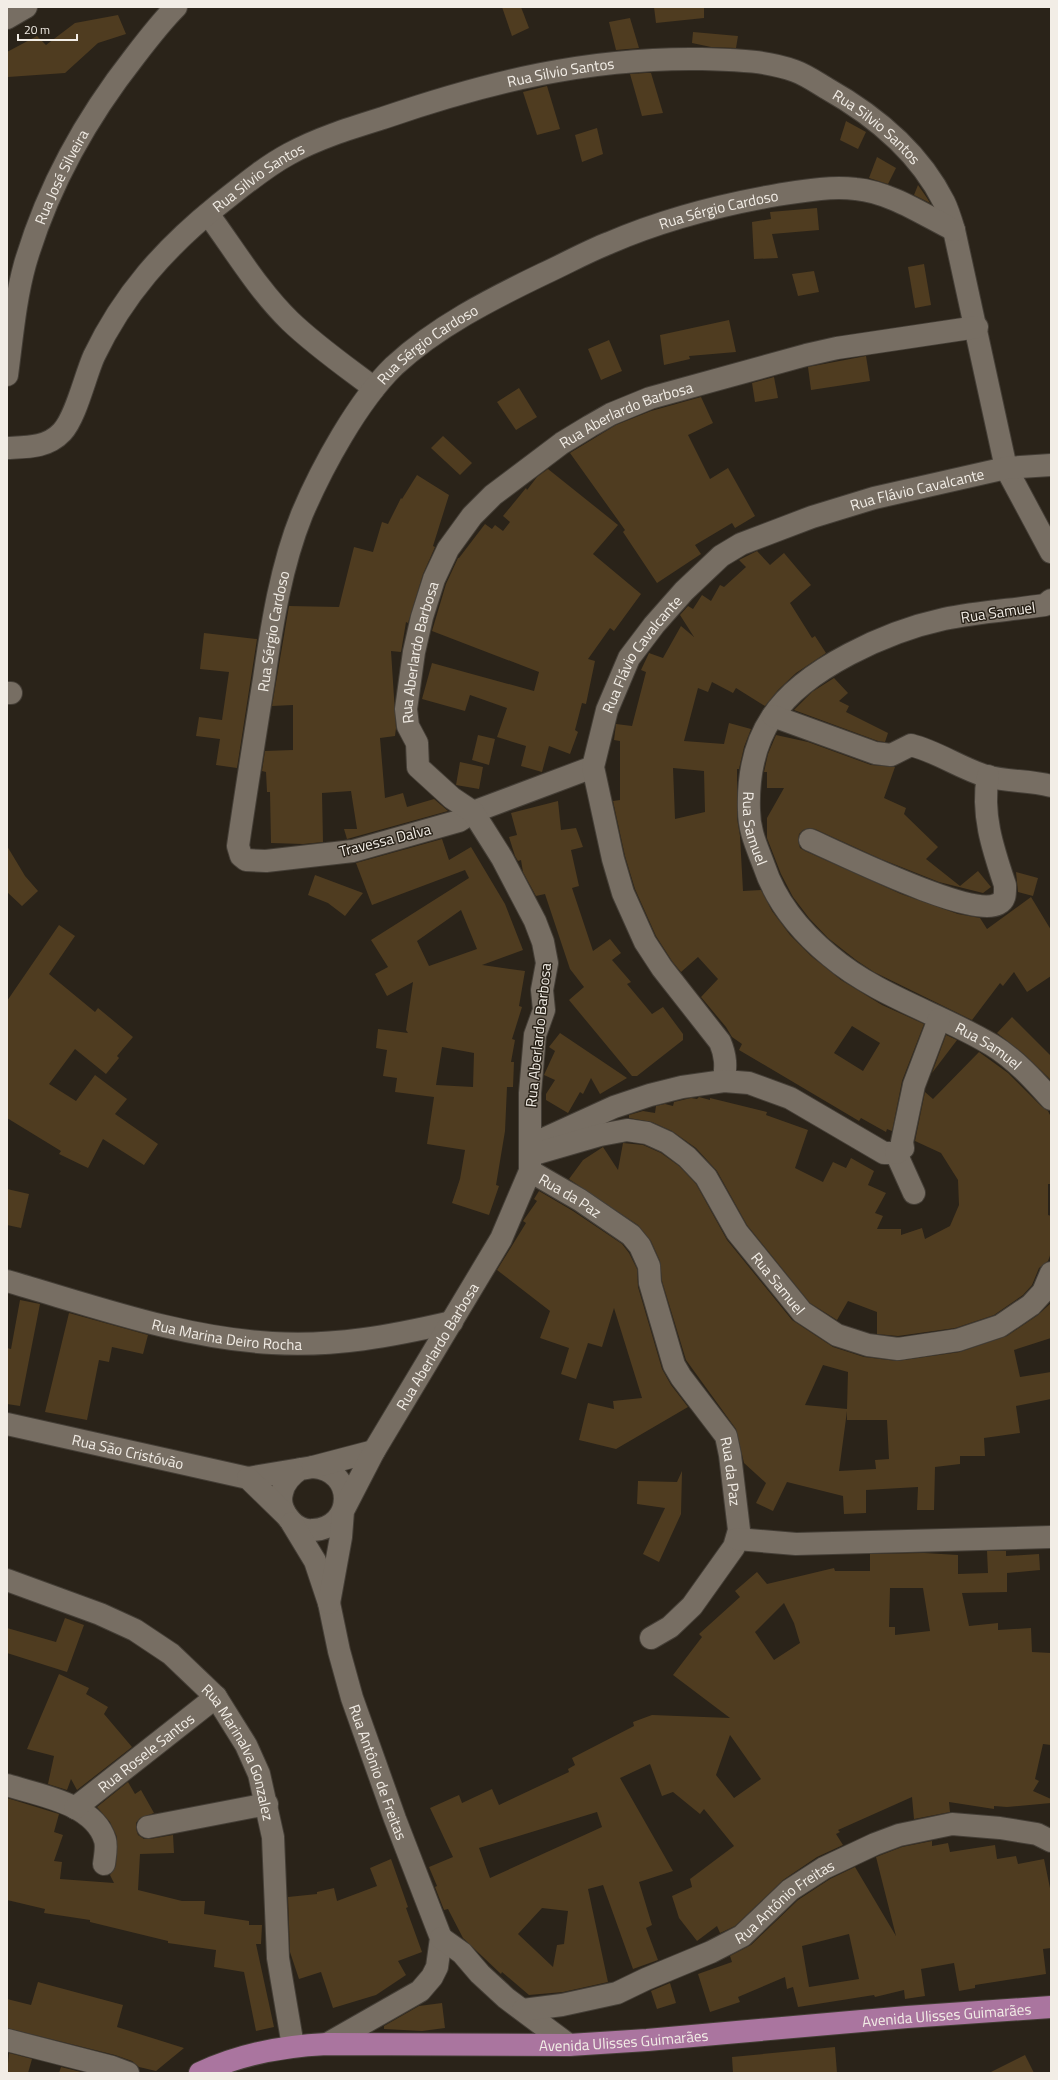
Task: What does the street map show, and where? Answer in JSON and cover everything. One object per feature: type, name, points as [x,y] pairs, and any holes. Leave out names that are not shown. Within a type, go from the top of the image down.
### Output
[{"type":"main road","name":"Avenida Ulisses Guimarães","points":[[200,2073],[215,2066],[258,2052],[293,2046],[327,2044],[569,2045],[647,2040],[907,2017],[1051,2007]]},
{"type":"street","points":[[7,18],[26,7]]},
{"type":"street","name":"Rua José Silveira","points":[[7,375],[25,266],[36,230],[86,125],[109,89],[163,20],[176,7]]},
{"type":"street","name":"Rua Silvio Santos","points":[[7,448],[34,447],[51,441],[64,430],[93,359],[111,323],[153,265],[178,239],[208,214],[256,175],[289,154],[327,137],[436,99],[547,71],[601,63],[682,59],[731,60],[769,64],[798,72],[846,99],[894,135],[926,173],[944,202],[954,230],[977,328],[1006,468],[1051,552]]},
{"type":"street","name":"Rua Sérgio Cardoso","points":[[246,860],[241,856],[238,846],[274,613],[285,570],[302,516],[319,479],[349,425],[374,388],[396,365],[441,330],[502,295],[609,243],[669,221],[750,200],[805,190],[833,188],[859,189],[887,196],[954,230]]},
{"type":"street","points":[[208,214],[264,290],[290,320],[322,348],[374,388]]},
{"type":"street","name":"Rua Aberlardo Barbosa","points":[[343,1511],[374,1452],[501,1240],[531,1157],[530,1093],[535,1035],[544,1010],[542,990],[548,963],[535,921],[502,858],[473,812],[452,798],[418,767],[417,743],[408,726],[407,696],[422,617],[434,579],[448,549],[472,516],[493,495],[562,443],[601,418],[650,398],[806,355],[837,348],[977,328]]},
{"type":"street","name":"Rua Flávio Cavalcante","points":[[724,1081],[726,1067],[724,1053],[720,1042],[662,968],[645,942],[628,905],[616,869],[593,767],[607,710],[629,658],[654,625],[684,591],[721,556],[751,539],[812,517],[874,498],[1006,468],[1051,466]]},
{"type":"street","name":"Rua Samuel","points":[[1048,603],[945,619],[879,640],[836,662],[807,681],[772,716],[757,752],[748,785],[749,823],[757,852],[776,896],[807,936],[851,972],[939,1019],[995,1046],[1037,1082],[1051,1099]]},
{"type":"street","points":[[772,716],[875,753],[891,755],[912,744],[927,749],[964,768],[988,776],[1051,786]]},
{"type":"street","name":"Travessa Dalva","points":[[246,860],[266,861],[353,851],[459,821],[473,812],[593,767]]},
{"type":"street","points":[[810,840],[926,890],[975,905],[998,904],[1003,900],[1006,894],[1005,885],[987,824],[986,787],[988,776]]},
{"type":"street","points":[[531,1157],[614,1107],[650,1095],[682,1087],[724,1081],[749,1083],[790,1098],[884,1152],[896,1153],[903,1148],[902,1142],[914,1085],[939,1019]]},
{"type":"street","name":"Rua Samuel","points":[[531,1157],[600,1135],[627,1130],[647,1133],[667,1142],[687,1157],[706,1177],[736,1232],[802,1312],[837,1335],[868,1346],[898,1349],[936,1344],[958,1340],[1000,1326],[1031,1305],[1043,1292],[1051,1273]]},
{"type":"street","points":[[896,1153],[914,1193]]},
{"type":"street","name":"Rua da Paz","points":[[531,1157],[580,1200],[631,1235],[640,1246],[649,1266],[650,1283],[674,1365],[681,1378],[726,1436],[738,1521],[737,1539]]},
{"type":"street","name":"Rua Marina Deiro Rocha","points":[[7,1282],[145,1321],[205,1335],[272,1343],[321,1344],[364,1341],[452,1322]]},
{"type":"street","name":"Rua São Cristóvão","points":[[7,1424],[248,1478],[306,1468]]},
{"type":"street","points":[[289,1519],[282,1505],[281,1494],[288,1480],[306,1468],[374,1452]]},
{"type":"street","points":[[248,1478],[300,1528],[320,1530],[337,1520],[343,1511],[346,1501],[344,1490],[340,1480],[332,1472],[321,1467],[306,1468]]},
{"type":"street","name":"Rua Antônio de Freitas","points":[[329,1603],[343,1511]]},
{"type":"street","name":"Rua Antônio de Freitas","points":[[289,1519],[315,1561],[329,1603],[339,1651],[352,1698],[395,1819],[441,1938],[437,1967],[432,1977],[420,1991],[327,2044]]},
{"type":"street","points":[[651,1638],[670,1627],[692,1606],[731,1552],[737,1539],[796,1544],[1051,1537]]},
{"type":"street","name":"Rua Marinalva Gonzalez","points":[[7,1580],[100,1614],[135,1630],[170,1654],[216,1697],[246,1745],[258,1774],[267,1804],[273,1837],[278,1958],[293,2046]]},
{"type":"street","name":"Rua Rosele Santos","points":[[75,1808],[216,1697]]},
{"type":"street","points":[[7,1785],[56,1799],[75,1808],[92,1820],[105,1838],[106,1846],[104,1864]]},
{"type":"street","points":[[148,1827],[267,1804]]},
{"type":"street","name":"Rua Antônio Freitas","points":[[523,2010],[562,2005],[617,1993],[646,1979],[711,1952],[742,1936],[790,1890],[824,1868],[875,1844],[899,1835],[952,1824],[1000,1828],[1037,1834],[1051,1841]]},
{"type":"street","points":[[441,1938],[462,1953],[494,1987],[552,2034],[569,2045]]},
{"type":"street","points":[[7,2040],[112,2067],[128,2073]]},
{"type":"building","points":[[502,7],[521,7],[529,28],[512,36]]},
{"type":"building","points":[[654,7],[704,7],[704,18],[656,23]]},
{"type":"building","points":[[118,15],[126,34],[98,43],[65,73],[8,77],[7,52],[37,36],[46,45],[75,23]]},
{"type":"building","points":[[630,18],[639,48],[616,50],[609,22]]},
{"type":"building","points":[[693,32],[738,36],[736,48],[711,47],[692,43]]},
{"type":"building","points":[[651,73],[663,113],[642,116],[630,74]]},
{"type":"building","points":[[547,86],[560,129],[537,135],[523,92]]},
{"type":"building","points":[[846,121],[866,132],[858,149],[840,140]]},
{"type":"building","points":[[597,128],[603,154],[582,162],[575,135]]},
{"type":"building","points":[[877,157],[896,168],[888,184],[869,178]]},
{"type":"building","points":[[918,185],[927,198],[930,203],[914,195]]},
{"type":"building","points":[[817,208],[819,230],[772,234],[778,258],[754,259],[752,222],[771,219],[770,212]]},
{"type":"building","points":[[924,264],[931,305],[915,308],[908,267]]},
{"type":"building","points":[[814,271],[819,292],[798,296],[792,274]]},
{"type":"building","points":[[729,320],[736,352],[689,356],[690,359],[664,365],[660,335]]},
{"type":"building","points":[[609,340],[622,371],[601,380],[588,349]]},
{"type":"building","points":[[866,356],[870,381],[811,390],[808,367]]},
{"type":"building","points":[[774,377],[778,398],[755,402],[752,383]]},
{"type":"building","points":[[519,388],[537,417],[516,430],[497,402]]},
{"type":"building","points":[[701,397],[713,423],[688,435],[710,479],[728,468],[755,516],[735,528],[732,523],[695,545],[701,554],[657,583],[623,532],[625,530],[570,453],[616,425],[651,411]]},
{"type":"building","points":[[443,436],[472,463],[460,475],[431,448]]},
{"type":"building","points":[[548,469],[618,525],[593,554],[641,594],[614,631],[610,628],[588,659],[595,661],[586,704],[582,703],[575,730],[578,732],[570,754],[549,746],[542,772],[521,766],[526,746],[497,737],[507,708],[470,695],[465,711],[422,699],[432,663],[534,691],[539,672],[432,631],[446,584],[458,558],[485,524],[492,529],[495,525],[503,531],[510,522],[503,516],[526,488],[527,490],[537,477]]},
{"type":"building","points":[[417,475],[449,495],[433,546],[435,547],[423,574],[408,623],[406,622],[401,652],[391,651],[396,728],[395,736],[380,738],[385,798],[403,793],[407,807],[434,799],[448,811],[347,839],[344,829],[357,829],[351,791],[322,793],[323,842],[303,844],[271,843],[270,792],[267,792],[266,772],[262,771],[265,751],[293,750],[293,705],[272,706],[289,606],[339,607],[354,547],[373,552],[382,522],[388,524],[401,498],[402,499]]},
{"type":"building","points":[[757,551],[770,565],[784,553],[811,585],[790,603],[812,638],[815,636],[826,653],[796,673],[778,690],[765,706],[736,688],[733,693],[712,682],[708,692],[698,688],[684,741],[724,744],[729,723],[751,729],[744,747],[739,769],[737,769],[737,818],[740,836],[743,891],[761,890],[772,911],[790,935],[811,956],[841,980],[882,1005],[924,1024],[902,1081],[892,1131],[887,1129],[886,1132],[861,1118],[859,1121],[739,1050],[742,1044],[732,1037],[726,1027],[701,997],[718,979],[698,957],[681,972],[672,961],[656,936],[635,889],[625,856],[613,801],[620,800],[620,741],[614,740],[616,724],[632,726],[646,672],[641,670],[649,653],[663,658],[681,626],[694,637],[680,615],[688,606],[693,609],[702,595],[711,601],[720,585],[724,587],[746,567],[739,560]],"holes":[[[673,768],[704,771],[705,812],[675,819]],[[852,1026],[880,1043],[863,1071],[834,1053]]]},
{"type":"building","points":[[204,633],[257,639],[237,768],[216,765],[220,739],[196,736],[199,717],[222,720],[229,672],[200,669]]},
{"type":"building","points":[[834,678],[848,693],[839,701],[849,706],[846,712],[888,733],[885,742],[878,741],[794,710],[812,692]]},
{"type":"building","points":[[478,735],[495,739],[489,765],[472,760]]},
{"type":"building","points":[[776,735],[808,742],[871,765],[895,767],[884,798],[906,808],[904,814],[938,847],[926,859],[960,886],[978,871],[991,887],[983,893],[939,882],[881,859],[815,829],[809,828],[803,830],[799,834],[798,841],[800,848],[901,894],[958,914],[980,918],[987,929],[1031,897],[1051,930],[1051,976],[1027,992],[1014,972],[1003,986],[1000,983],[972,1020],[874,972],[828,938],[809,918],[793,897],[781,874],[767,838],[767,818],[784,788],[767,788],[767,772],[764,772],[768,754]]},
{"type":"building","points":[[460,762],[483,767],[479,789],[456,785]]},
{"type":"building","points":[[558,801],[561,830],[576,828],[583,847],[571,850],[579,886],[572,888],[593,951],[610,939],[621,953],[612,960],[631,982],[627,984],[652,1014],[663,1007],[683,1034],[683,1040],[637,1076],[632,1076],[569,1000],[584,987],[570,969],[545,894],[536,896],[523,872],[521,860],[518,861],[515,856],[509,837],[517,835],[511,813]]},
{"type":"building","points":[[442,839],[449,860],[471,847],[505,904],[523,950],[482,965],[525,971],[519,1006],[522,1007],[512,1039],[515,1040],[511,1062],[514,1062],[513,1087],[507,1087],[505,1131],[496,1185],[499,1186],[489,1215],[452,1203],[460,1179],[465,1150],[427,1144],[434,1097],[395,1092],[397,1078],[383,1076],[387,1050],[376,1048],[378,1029],[408,1033],[406,1030],[413,982],[387,996],[375,974],[388,967],[371,940],[469,878],[465,870],[372,905],[356,863]],"holes":[[[461,910],[477,949],[429,966],[417,941]],[[442,1047],[474,1053],[473,1087],[436,1085]]]},
{"type":"building","points":[[7,846],[25,876],[38,891],[22,906],[7,892]]},
{"type":"building","points":[[1016,872],[1038,878],[1033,896],[1018,892]]},
{"type":"building","points":[[315,875],[363,893],[345,916],[328,903],[308,895]]},
{"type":"building","points":[[59,925],[75,936],[49,974],[95,1012],[98,1008],[133,1037],[117,1056],[119,1058],[106,1074],[75,1049],[49,1084],[76,1101],[95,1075],[127,1099],[115,1114],[158,1144],[144,1165],[103,1139],[88,1168],[59,1154],[61,1151],[7,1118],[7,1001]]},
{"type":"building","points":[[1012,1017],[1051,1056],[1051,1080],[1024,1054],[997,1033]]},
{"type":"building","points":[[560,1033],[627,1078],[600,1094],[591,1078],[583,1094],[580,1092],[568,1113],[546,1100],[546,1094],[555,1080],[544,1075],[555,1051],[549,1047]]},
{"type":"building","points":[[946,1035],[957,1040],[932,1073]]},
{"type":"building","points":[[979,1052],[1008,1073],[1042,1107],[1048,1111],[1051,1117],[1051,1184],[1048,1184],[1048,1215],[1051,1216],[1051,1253],[1048,1261],[1039,1268],[1032,1285],[1023,1295],[994,1315],[955,1328],[898,1336],[877,1334],[877,1312],[848,1301],[837,1320],[810,1303],[747,1225],[717,1171],[696,1148],[672,1131],[652,1122],[629,1118],[629,1115],[643,1111],[655,1113],[656,1106],[665,1104],[673,1106],[674,1102],[691,1098],[697,1099],[699,1097],[710,1100],[710,1098],[767,1112],[766,1115],[808,1130],[795,1168],[823,1182],[833,1162],[846,1168],[851,1158],[874,1171],[868,1185],[886,1193],[875,1213],[883,1216],[877,1229],[901,1229],[901,1235],[922,1228],[925,1239],[950,1226],[959,1205],[958,1180],[941,1153],[915,1141],[925,1092],[933,1099]]},
{"type":"building","points":[[623,1143],[643,1145],[661,1153],[679,1166],[696,1184],[727,1240],[792,1320],[833,1347],[864,1357],[897,1361],[960,1352],[1007,1336],[1038,1315],[1051,1303],[1051,1338],[1014,1350],[1020,1377],[1051,1372],[1051,1399],[1016,1406],[1020,1433],[984,1438],[985,1456],[960,1456],[960,1464],[935,1467],[934,1510],[917,1510],[918,1487],[866,1490],[866,1513],[844,1514],[843,1496],[787,1482],[773,1511],[756,1503],[766,1483],[744,1463],[736,1429],[686,1360],[662,1281],[660,1261],[651,1241],[638,1225],[569,1179],[583,1160],[603,1147],[618,1170]],"holes":[[[823,1365],[848,1372],[847,1409],[805,1405]],[[847,1411],[847,1420],[887,1420],[889,1459],[875,1460],[876,1469],[839,1471]]]},
{"type":"building","points":[[7,1189],[29,1194],[21,1228],[7,1225]]},
{"type":"building","points":[[539,1191],[573,1211],[622,1244],[629,1253],[637,1269],[638,1287],[662,1369],[671,1385],[688,1407],[616,1449],[579,1440],[588,1403],[614,1409],[613,1401],[642,1398],[614,1308],[602,1347],[588,1343],[576,1379],[561,1374],[569,1348],[540,1338],[550,1311],[497,1270],[526,1223],[523,1221],[537,1201],[534,1199]]},
{"type":"building","points":[[20,1300],[40,1304],[20,1406],[7,1404],[7,1348],[11,1349]]},
{"type":"building","points":[[69,1313],[148,1335],[143,1354],[112,1347],[109,1362],[99,1360],[87,1420],[45,1412]]},
{"type":"building","points":[[682,1471],[681,1514],[659,1562],[643,1554],[665,1508],[637,1504],[638,1481],[677,1482]]},
{"type":"building","points":[[987,1551],[1006,1551],[1006,1556],[1039,1554],[1040,1570],[1007,1573],[1007,1592],[962,1593],[969,1626],[998,1623],[998,1630],[1031,1628],[1032,1652],[1051,1653],[1051,1745],[1043,1744],[1035,1779],[1039,1781],[1033,1791],[1051,1799],[1051,1803],[1007,1807],[994,1806],[994,1809],[949,1802],[950,1812],[914,1819],[912,1797],[838,1830],[840,1832],[836,1834],[843,1845],[817,1857],[783,1880],[735,1926],[720,1933],[717,1926],[697,1941],[679,1918],[672,1896],[692,1887],[690,1879],[734,1846],[704,1809],[700,1814],[673,1792],[662,1796],[650,1764],[620,1778],[673,1871],[639,1882],[652,1925],[646,1928],[658,1960],[633,1969],[603,1885],[588,1889],[608,1982],[563,1992],[529,1995],[502,1972],[501,1974],[463,1938],[448,1909],[444,1910],[435,1887],[437,1886],[429,1867],[453,1857],[430,1808],[459,1795],[462,1803],[492,1789],[499,1805],[569,1772],[568,1769],[575,1765],[572,1758],[634,1726],[633,1722],[652,1715],[730,1718],[673,1675],[702,1637],[699,1634],[740,1597],[735,1591],[757,1572],[767,1584],[834,1568],[835,1571],[870,1571],[870,1554],[924,1553],[958,1555],[958,1574],[988,1573]],"holes":[[[890,1588],[923,1588],[930,1631],[895,1635],[895,1627],[889,1627]],[[784,1603],[794,1623],[800,1643],[774,1660],[755,1632]],[[730,1735],[761,1779],[734,1798],[716,1775]],[[597,1812],[602,1827],[490,1878],[479,1848]],[[542,1908],[568,1911],[564,1944],[557,1945],[553,1967],[518,1934]]]},
{"type":"building","points":[[65,1618],[84,1625],[67,1672],[7,1653],[7,1628],[56,1642]]},
{"type":"building","points":[[59,1674],[89,1688],[86,1694],[108,1707],[104,1714],[132,1747],[77,1790],[71,1779],[67,1790],[48,1784],[54,1756],[27,1749]]},
{"type":"building","points":[[128,1782],[135,1794],[141,1790],[154,1813],[140,1818],[136,1823],[138,1835],[144,1839],[150,1839],[173,1835],[174,1853],[140,1854],[138,1890],[182,1901],[205,1901],[204,1914],[249,1921],[249,1925],[262,1925],[261,1944],[256,1944],[274,2027],[256,2031],[244,1972],[214,1967],[216,1950],[168,1943],[168,1941],[90,1922],[90,1920],[44,1913],[45,1909],[7,1900],[7,1798],[59,1814],[54,1832],[63,1835],[54,1861],[62,1862],[60,1879],[114,1883],[110,1875],[116,1866],[117,1837],[110,1822],[97,1807]]},
{"type":"building","points":[[932,1841],[932,1846],[948,1843],[950,1852],[995,1845],[997,1859],[1016,1856],[1018,1864],[1044,1859],[1051,1893],[1051,1948],[1043,1949],[1046,1974],[975,1985],[975,1988],[959,1991],[954,1963],[921,1969],[925,1996],[905,1999],[904,1990],[875,1997],[874,1995],[798,2007],[793,1987],[787,1989],[785,1977],[738,1997],[740,2002],[710,2012],[698,1974],[732,1962],[730,1956],[751,1945],[798,1900],[830,1879],[855,1867],[896,1936],[876,1857],[902,1847]],"holes":[[[849,1934],[859,1979],[809,1987],[802,1946]]]},
{"type":"building","points":[[391,1859],[408,1907],[406,1908],[422,1952],[398,1961],[406,1975],[376,1995],[333,2008],[321,1972],[299,1979],[290,1952],[288,1897],[317,1894],[317,1892],[334,1888],[337,1901],[377,1886],[370,1868]]},
{"type":"building","points":[[38,1982],[123,2005],[117,2027],[184,2048],[156,2071],[139,2067],[132,2061],[115,2055],[7,2028],[7,1999],[31,2005]]},
{"type":"building","points":[[670,1983],[676,2003],[657,2009],[651,1991]]},
{"type":"building","points":[[442,2003],[445,2028],[422,2031],[384,2029],[384,2026],[419,2006]]},
{"type":"building","points":[[835,2047],[837,2073],[733,2073],[732,2057]]},
{"type":"building","points":[[9,2053],[32,2059],[28,2073],[7,2073]]},
{"type":"building","points":[[1025,2055],[1034,2073],[989,2073]]},
{"type":"building","points":[[61,2067],[85,2073],[59,2073]]}]
